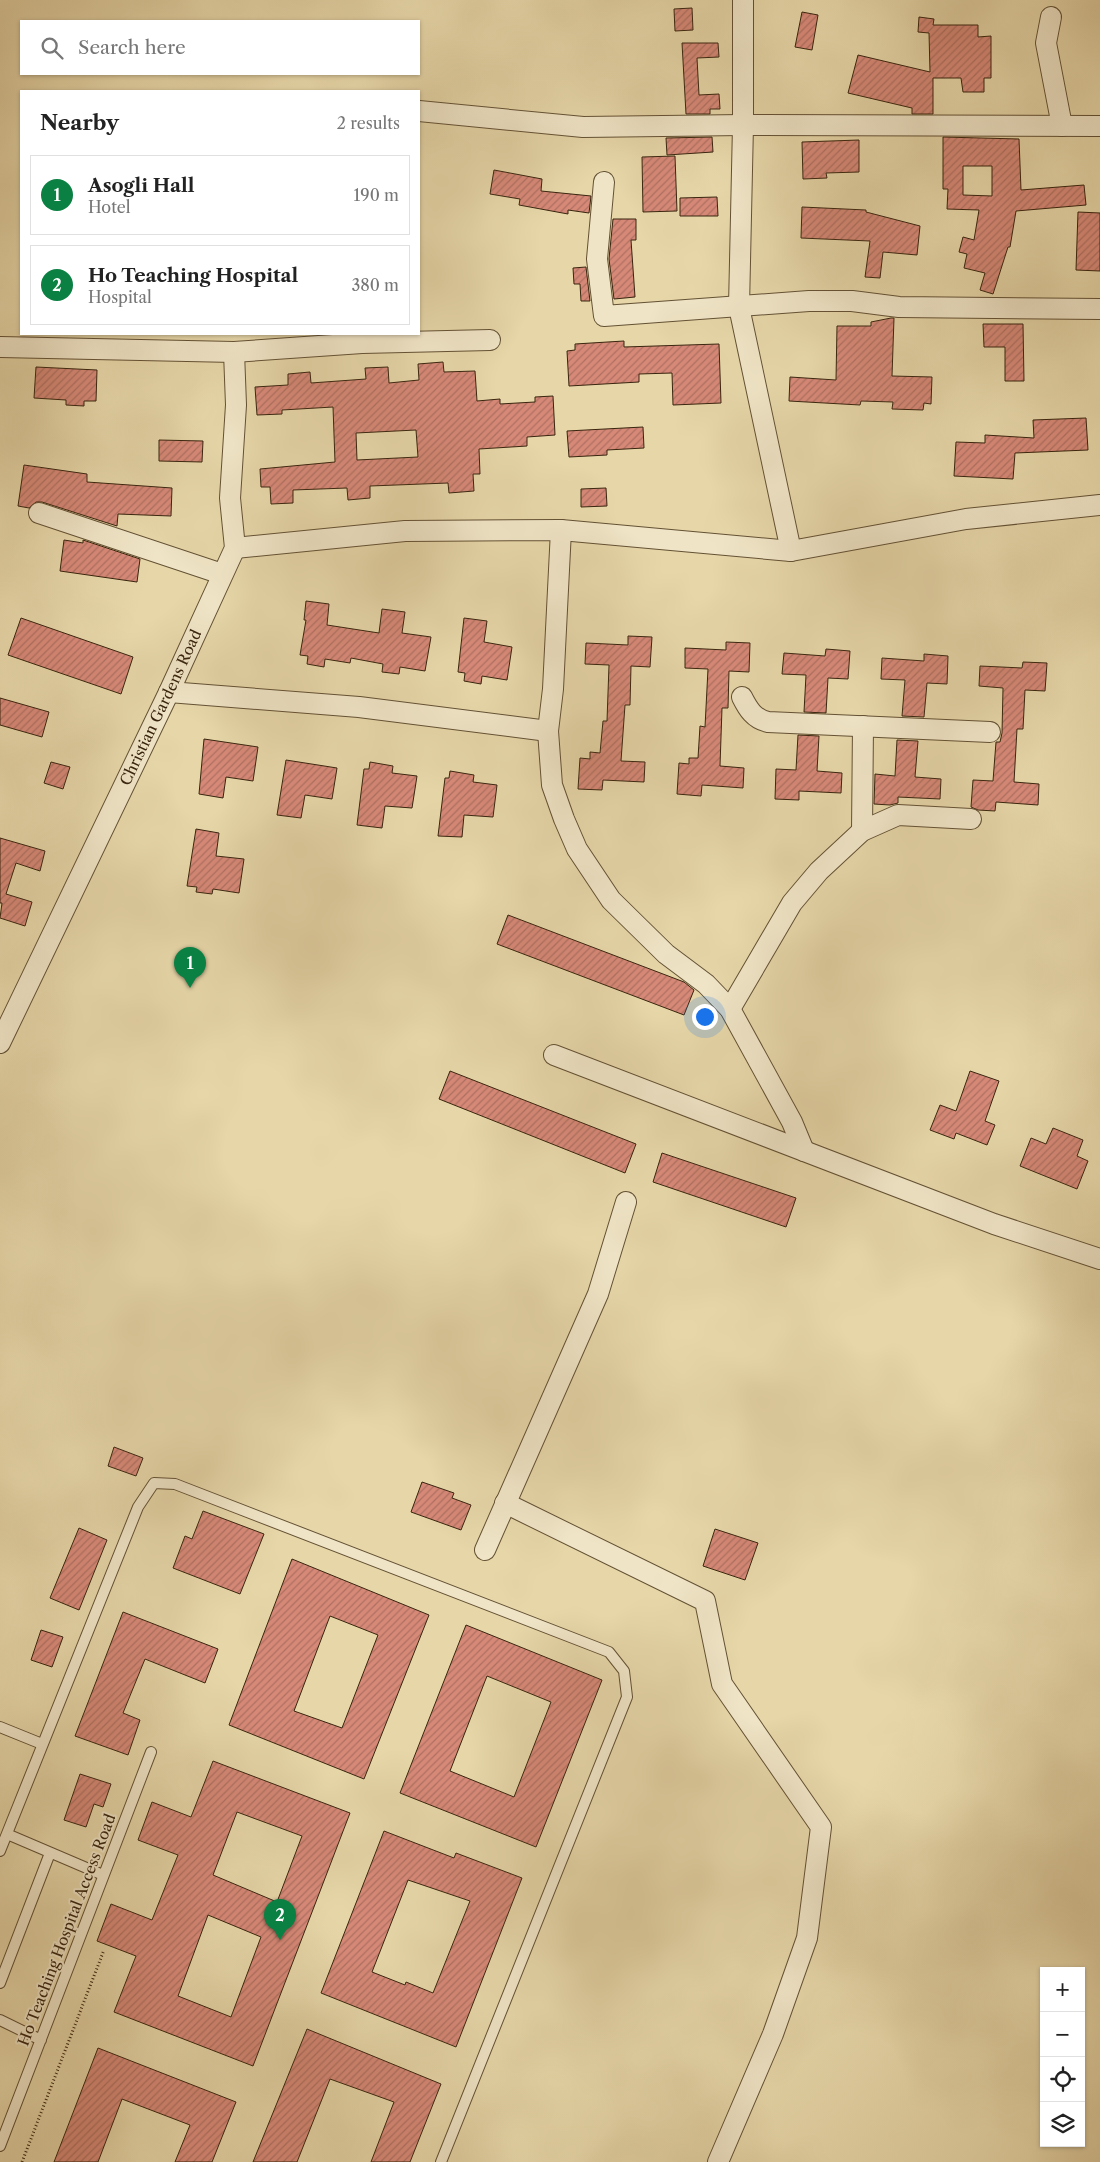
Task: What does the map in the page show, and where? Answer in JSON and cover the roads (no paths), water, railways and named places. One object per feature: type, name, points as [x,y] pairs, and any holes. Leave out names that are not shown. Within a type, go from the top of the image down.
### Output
[{"type":"street","points":[[743,0],[743,124],[739,307],[791,551]]},
{"type":"street","points":[[1051,16],[1046,43],[1062,126]]},
{"type":"street","points":[[420,111],[583,127],[743,124],[1100,126]]},
{"type":"street","points":[[604,182],[597,258],[604,316],[808,301],[852,301],[899,307],[1100,309]]},
{"type":"street","points":[[0,347],[234,352],[362,343],[490,340]]},
{"type":"street","points":[[234,352],[236,405],[230,498],[235,548],[405,531],[561,530],[791,551],[966,519],[1100,505]]},
{"type":"street","points":[[40,512],[222,574]]},
{"type":"street","points":[[561,530],[554,689],[548,731],[552,785],[577,849],[611,900],[666,954],[706,984],[730,1009],[792,1122],[804,1151]]},
{"type":"street","name":"Christian Gardens Road","points":[[0,1043],[170,692],[235,548]]},
{"type":"street","points":[[170,692],[359,707],[548,731]]},
{"type":"street","points":[[742,697],[747,709],[762,721],[990,732]]},
{"type":"street","points":[[862,831],[863,726]]},
{"type":"street","points":[[730,1009],[792,903],[819,871],[862,831],[898,815],[971,819]]},
{"type":"street","points":[[554,1055],[994,1224],[1100,1259]]},
{"type":"street","points":[[485,1550],[598,1294],[626,1202]]},
{"type":"street","points":[[505,1503],[705,1601],[722,1684],[821,1827],[807,1938],[772,2034],[718,2162]]},
{"type":"lane","points":[[0,1851],[138,1507],[154,1483],[175,1484],[609,1652],[624,1671],[627,1697],[441,2162]]},
{"type":"lane","points":[[0,1727],[42,1744]]},
{"type":"lane","name":"Ho Teaching Hospital Access Road","points":[[0,2146],[151,1752]]},
{"type":"lane","points":[[7,1834],[103,1875]]},
{"type":"lane","points":[[0,1983],[50,1853]]},
{"type":"lane","points":[[0,2020],[42,2040]]},
{"type":"place","name":"Asogli Hall","points":[[190,988]]},
{"type":"place","name":"Ho Teaching Hospital","points":[[280,1940]]}]
